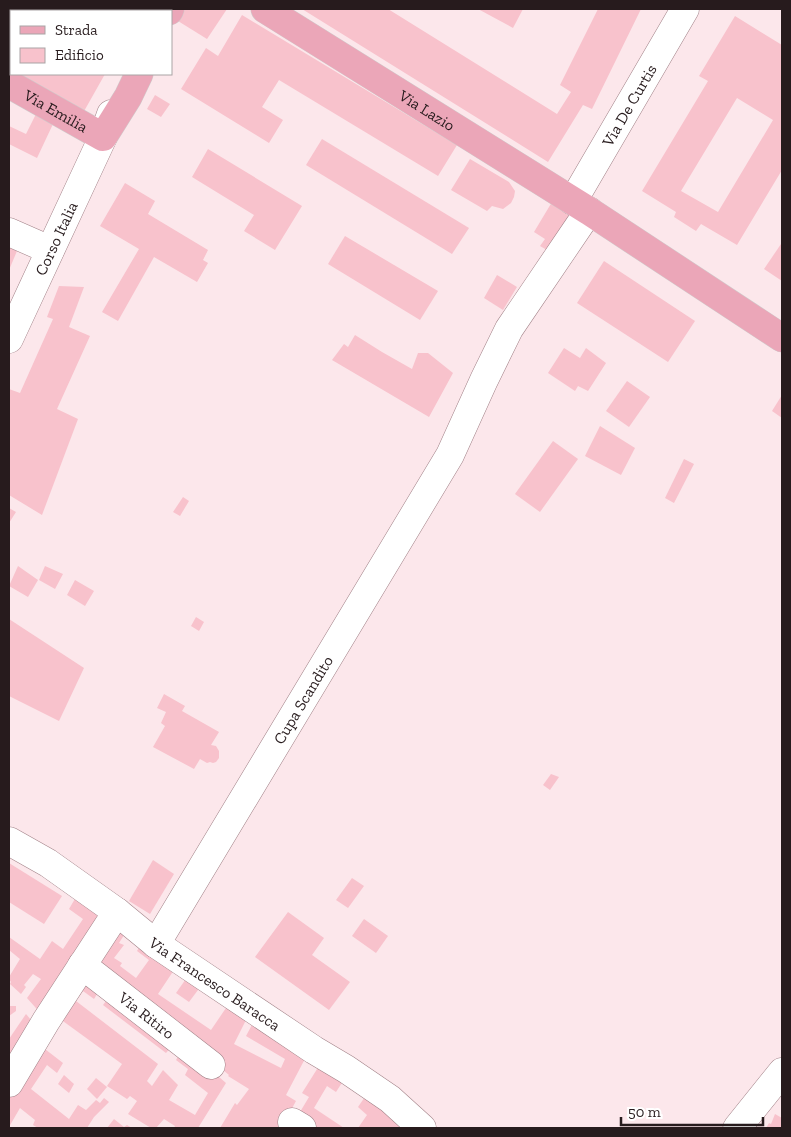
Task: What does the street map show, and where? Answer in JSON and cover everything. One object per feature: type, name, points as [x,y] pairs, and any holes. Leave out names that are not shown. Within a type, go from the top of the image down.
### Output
[{"type":"main road","name":"Via Lazio","points":[[265,9],[581,206],[782,338]]},
{"type":"main road","name":"Corso Italia","points":[[103,137],[138,75]]},
{"type":"main road","name":"Via Emilia","points":[[9,84],[103,137]]},
{"type":"street","name":"Via De Curtis","points":[[581,206],[685,9]]},
{"type":"street","name":"Corso Italia","points":[[9,339],[103,137],[128,75]]},
{"type":"street","name":"Cupa Scandito","points":[[156,944],[450,455],[509,330],[581,206]]},
{"type":"street","points":[[9,232],[50,250]]},
{"type":"street","name":"Via Francesco Baracca","points":[[9,841],[48,864],[117,912],[156,944],[390,1099],[422,1128]]},
{"type":"street","points":[[9,1083],[117,912]]},
{"type":"street","name":"Via Ritiro","points":[[82,965],[212,1065]]},
{"type":"street","points":[[737,1128],[782,1072]]},
{"type":"building","points":[[80,9],[82,10],[34,10]]},
{"type":"building","points":[[183,9],[227,9],[207,39],[178,21]]},
{"type":"building","points":[[302,9],[388,9],[557,114],[571,92],[560,85],[598,9],[641,9],[592,109],[583,105],[548,162]]},
{"type":"building","points":[[478,9],[523,9],[513,28]]},
{"type":"building","points":[[242,15],[457,145],[438,176],[279,80],[262,107],[283,120],[269,143],[181,89],[206,48],[218,56]]},
{"type":"building","points":[[735,16],[782,45],[782,170],[737,245],[701,224],[696,231],[674,217],[676,212],[642,191],[708,81],[699,76]],"holes":[[[737,98],[773,120],[718,212],[681,191]]]},
{"type":"building","points":[[10,56],[10,74],[9,73]]},
{"type":"building","points":[[13,75],[104,75],[83,113]]},
{"type":"building","points":[[155,95],[170,104],[161,117],[147,109]]},
{"type":"building","points":[[36,114],[53,124],[37,158],[9,144],[9,126],[26,134]]},
{"type":"building","points":[[322,139],[469,228],[452,254],[306,165]]},
{"type":"building","points":[[208,149],[302,206],[275,250],[244,231],[254,215],[192,177]]},
{"type":"building","points":[[470,159],[509,182],[515,191],[511,203],[503,209],[492,206],[487,211],[451,190]]},
{"type":"building","points":[[125,183],[155,201],[148,214],[208,250],[203,260],[208,263],[197,282],[154,257],[118,321],[102,312],[139,249],[100,226]]},
{"type":"building","points":[[552,202],[575,215],[552,253],[540,246],[545,239],[534,232]]},
{"type":"building","points":[[345,236],[438,291],[420,320],[328,264]]},
{"type":"building","points":[[782,245],[782,281],[764,269]]},
{"type":"building","points":[[9,247],[17,251],[9,270]]},
{"type":"building","points":[[604,261],[695,321],[668,362],[577,303]]},
{"type":"building","points":[[497,275],[517,287],[503,310],[484,298]]},
{"type":"building","points":[[59,286],[84,287],[69,327],[90,336],[57,409],[78,419],[42,515],[9,495],[9,389],[20,393],[53,319],[47,317]]},
{"type":"building","points":[[355,335],[412,369],[418,353],[428,353],[453,373],[429,417],[332,360],[344,344],[348,347]]},
{"type":"building","points":[[564,348],[580,358],[586,348],[606,363],[588,391],[578,386],[575,391],[548,373]]},
{"type":"building","points":[[627,381],[650,397],[629,427],[606,411]]},
{"type":"building","points":[[782,395],[782,418],[772,411]]},
{"type":"building","points":[[600,426],[635,448],[621,475],[585,456]]},
{"type":"building","points":[[553,441],[578,459],[540,512],[515,494]]},
{"type":"building","points":[[684,459],[694,464],[674,503],[665,498]]},
{"type":"building","points":[[183,497],[189,501],[180,516],[173,512]]},
{"type":"building","points":[[9,508],[16,512],[9,523]]},
{"type":"building","points":[[18,566],[38,580],[28,597],[9,586]]},
{"type":"building","points":[[45,566],[63,574],[55,589],[39,580]]},
{"type":"building","points":[[75,580],[94,591],[85,606],[67,595]]},
{"type":"building","points":[[196,617],[204,622],[199,631],[191,626]]},
{"type":"building","points":[[9,619],[84,668],[59,721],[9,696]]},
{"type":"building","points":[[164,694],[185,706],[182,711],[219,732],[211,745],[216,746],[219,751],[219,758],[216,762],[207,763],[200,759],[194,769],[153,747],[165,726],[161,723],[166,712],[157,708]]},
{"type":"building","points":[[551,774],[559,777],[550,790],[543,785]]},
{"type":"building","points":[[153,860],[174,874],[150,914],[129,901]]},
{"type":"building","points":[[9,863],[62,896],[44,924],[9,902]]},
{"type":"building","points":[[352,878],[364,886],[348,908],[336,900]]},
{"type":"building","points":[[79,892],[107,917],[43,1016],[27,998],[41,979],[33,974],[24,985],[26,987],[21,994],[10,984],[9,977],[20,959],[9,950],[9,937],[40,959],[52,941],[63,949],[83,919],[69,909]]},
{"type":"building","points":[[288,912],[324,938],[312,955],[350,982],[329,1010],[255,957]]},
{"type":"building","points":[[364,919],[388,936],[376,953],[352,936]]},
{"type":"building","points":[[116,925],[126,932],[119,943],[124,945],[114,958],[122,963],[120,966],[136,978],[149,960],[137,951],[142,942],[176,967],[158,994],[211,1030],[228,1005],[248,1016],[234,1044],[281,1068],[285,1059],[246,1036],[254,1021],[308,1053],[286,1095],[296,1101],[284,1123],[292,1128],[220,1128],[235,1103],[237,1105],[249,1089],[228,1076],[148,1009],[88,965]]},
{"type":"building","points":[[81,976],[100,989],[94,999],[83,991],[76,1001],[158,1064],[147,1081],[152,1086],[163,1070],[178,1085],[169,1100],[195,1115],[208,1093],[185,1075],[188,1069],[176,1060],[184,1047],[226,1083],[198,1128],[174,1128],[175,1126],[164,1119],[156,1128],[151,1128],[128,1114],[137,1101],[130,1096],[127,1099],[107,1086],[122,1064],[56,1016]]},
{"type":"building","points":[[188,976],[201,986],[189,1002],[176,993]]},
{"type":"building","points":[[110,996],[174,1044],[166,1053],[103,1005]]},
{"type":"building","points":[[9,1006],[16,1006],[16,1011],[9,1016]]},
{"type":"building","points":[[26,1014],[36,1026],[9,1068],[9,1039]]},
{"type":"building","points":[[41,1046],[63,1063],[57,1073],[47,1065],[31,1089],[69,1119],[78,1105],[86,1110],[96,1100],[100,1103],[104,1098],[109,1102],[94,1117],[87,1128],[38,1128],[33,1125],[35,1120],[20,1108],[9,1127],[9,1094]]},
{"type":"building","points":[[319,1066],[347,1075],[336,1092],[327,1086],[314,1108],[344,1128],[312,1128],[300,1112],[309,1097],[302,1093]]},
{"type":"building","points":[[64,1075],[74,1084],[69,1093],[58,1084]]},
{"type":"building","points":[[96,1078],[107,1087],[97,1099],[87,1089]]},
{"type":"building","points":[[369,1091],[413,1128],[358,1128],[367,1115],[358,1107]]},
{"type":"building","points":[[775,1114],[782,1118],[782,1128],[766,1128],[769,1123],[771,1124]]},
{"type":"building","points":[[114,1119],[124,1127],[127,1125],[132,1128],[107,1128]]}]
